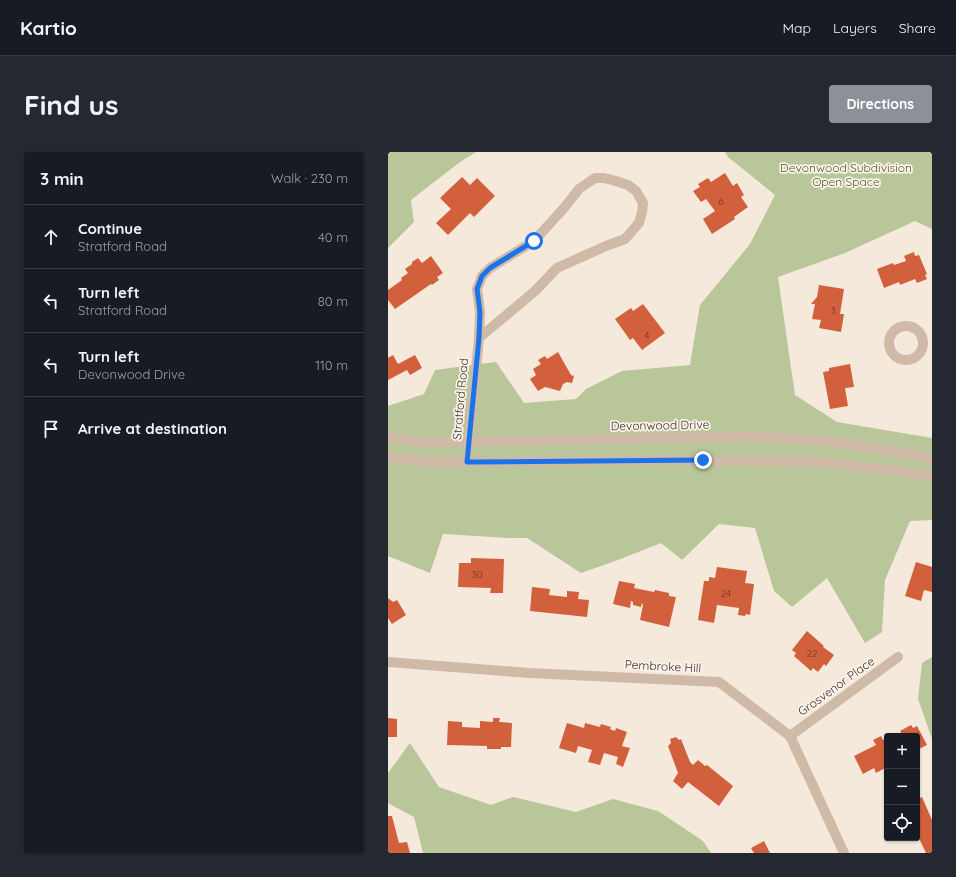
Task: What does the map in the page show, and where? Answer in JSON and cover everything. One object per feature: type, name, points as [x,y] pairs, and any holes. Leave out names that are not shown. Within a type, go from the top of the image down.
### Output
[{"type":"street","name":"Stratford Road","points":[[467,462],[479,338],[480,312],[477,289],[482,276],[490,268],[534,241],[579,189],[595,178],[604,178],[616,181],[628,185],[636,191],[643,203],[642,212],[639,223],[625,239],[557,268],[535,291],[479,338]]},
{"type":"street","name":"Devonwood Drive","points":[[388,437],[422,442],[469,442],[754,436],[826,441],[916,455],[932,459]]},
{"type":"street","points":[[388,457],[426,462],[703,460],[824,462],[932,476]]},
{"type":"street","name":"Grosvenor Place","points":[[790,736],[898,657]]},
{"type":"street","name":"Pembroke Hill","points":[[388,662],[530,673],[719,682],[790,736],[844,853]]},
{"type":"green space","points":[[388,152],[476,152],[460,162],[411,200],[414,222],[388,248]]},
{"type":"green space","name":"Devonwood Subdivision Open Space","points":[[725,152],[932,152],[932,229],[915,221],[845,253],[778,277],[795,395],[837,422],[932,438],[932,520],[910,521],[885,580],[882,632],[865,643],[827,578],[792,607],[774,591],[755,528],[719,524],[682,560],[661,543],[581,573],[527,538],[443,534],[430,573],[388,556],[388,406],[424,394],[435,370],[496,362],[524,403],[576,399],[586,389],[622,371],[690,365],[700,305],[750,244],[775,195],[728,157]]},
{"type":"green space","points":[[932,657],[932,739],[918,699],[922,663]]},
{"type":"green space","points":[[410,743],[439,787],[491,805],[513,797],[576,812],[613,799],[658,811],[703,841],[711,853],[423,853],[414,817],[388,803],[388,773]]},
{"type":"building","points":[[725,173],[733,186],[737,183],[744,195],[741,197],[748,207],[734,217],[735,219],[712,234],[703,219],[715,211],[706,199],[701,202],[693,191],[700,187],[698,184],[708,178],[711,182]]},
{"type":"building","points":[[462,177],[470,185],[477,178],[495,196],[474,217],[470,213],[448,235],[436,223],[451,209],[440,198]]},
{"type":"building","points":[[914,252],[915,256],[919,255],[927,274],[925,275],[927,279],[917,283],[915,279],[900,285],[899,282],[884,288],[877,269],[893,263],[894,265],[906,261],[904,256]]},
{"type":"building","points":[[431,256],[443,273],[437,277],[439,280],[395,309],[388,300],[388,290],[402,280],[401,278],[408,273],[405,269],[412,264],[412,262],[418,258],[422,263]]},
{"type":"building","points":[[819,285],[844,289],[840,314],[844,314],[841,332],[819,328],[821,320],[812,319],[815,304],[811,304],[817,297]]},
{"type":"building","points":[[643,304],[665,333],[642,350],[633,338],[630,340],[615,319],[631,308],[633,311]]},
{"type":"building","points":[[558,352],[571,375],[574,376],[572,383],[567,382],[563,384],[560,391],[545,387],[538,391],[530,379],[536,375],[533,369],[541,364],[538,360],[545,356],[547,359]]},
{"type":"building","points":[[393,355],[398,364],[415,355],[422,368],[410,375],[407,370],[388,380],[388,358]]},
{"type":"building","points":[[850,364],[854,387],[845,388],[848,406],[830,409],[823,372],[829,371],[829,368]]},
{"type":"building","points":[[471,558],[504,559],[503,593],[490,593],[491,588],[458,587],[459,563],[471,563]]},
{"type":"building","points":[[916,562],[932,567],[932,592],[924,590],[921,601],[905,596]]},
{"type":"building","points":[[717,567],[747,571],[745,583],[754,584],[750,615],[738,615],[739,608],[717,605],[714,623],[698,620],[704,581],[709,581],[709,577],[715,578]]},
{"type":"building","points":[[619,581],[635,584],[634,588],[669,593],[669,596],[676,597],[669,627],[640,620],[643,605],[642,603],[641,607],[633,605],[633,602],[631,601],[630,608],[613,604]]},
{"type":"building","points":[[532,587],[550,589],[549,595],[567,597],[567,591],[579,592],[578,599],[589,600],[587,617],[530,611]]},
{"type":"building","points":[[388,598],[393,602],[397,600],[406,615],[392,624],[388,618]]},
{"type":"building","points":[[807,631],[824,646],[823,647],[834,655],[826,666],[824,664],[818,672],[813,668],[811,671],[794,656],[796,653],[792,650]]},
{"type":"building","points":[[388,718],[397,719],[397,737],[388,737]]},
{"type":"building","points":[[493,718],[500,718],[499,722],[512,723],[511,747],[487,749],[487,746],[447,745],[448,721],[462,722],[462,727],[480,728],[480,721],[493,722]]},
{"type":"building","points":[[567,723],[584,728],[585,723],[600,727],[601,724],[611,727],[610,729],[615,731],[616,728],[627,732],[622,746],[630,748],[623,767],[616,764],[618,757],[604,753],[600,765],[588,762],[592,750],[578,746],[576,753],[559,748]]},
{"type":"building","points":[[911,725],[913,728],[917,726],[927,745],[920,748],[920,733],[901,733],[900,731]]},
{"type":"building","points":[[881,736],[884,740],[884,769],[876,773],[874,768],[863,774],[854,756],[876,745],[873,740]]},
{"type":"building","points":[[676,737],[679,740],[681,739],[690,762],[693,765],[698,760],[705,766],[707,765],[733,786],[719,806],[688,782],[682,789],[673,781],[678,773],[668,746],[671,743],[670,739]]},
{"type":"building","points":[[922,797],[932,820],[932,853],[926,853],[920,840],[920,798]]},
{"type":"building","points":[[388,816],[392,816],[399,843],[407,842],[410,853],[388,853]]},
{"type":"building","points":[[764,841],[770,853],[754,853],[751,848]]},
{"type":"route","points":[[534,241],[490,268],[482,276],[477,289],[480,312],[479,338],[467,462],[703,460]]}]
